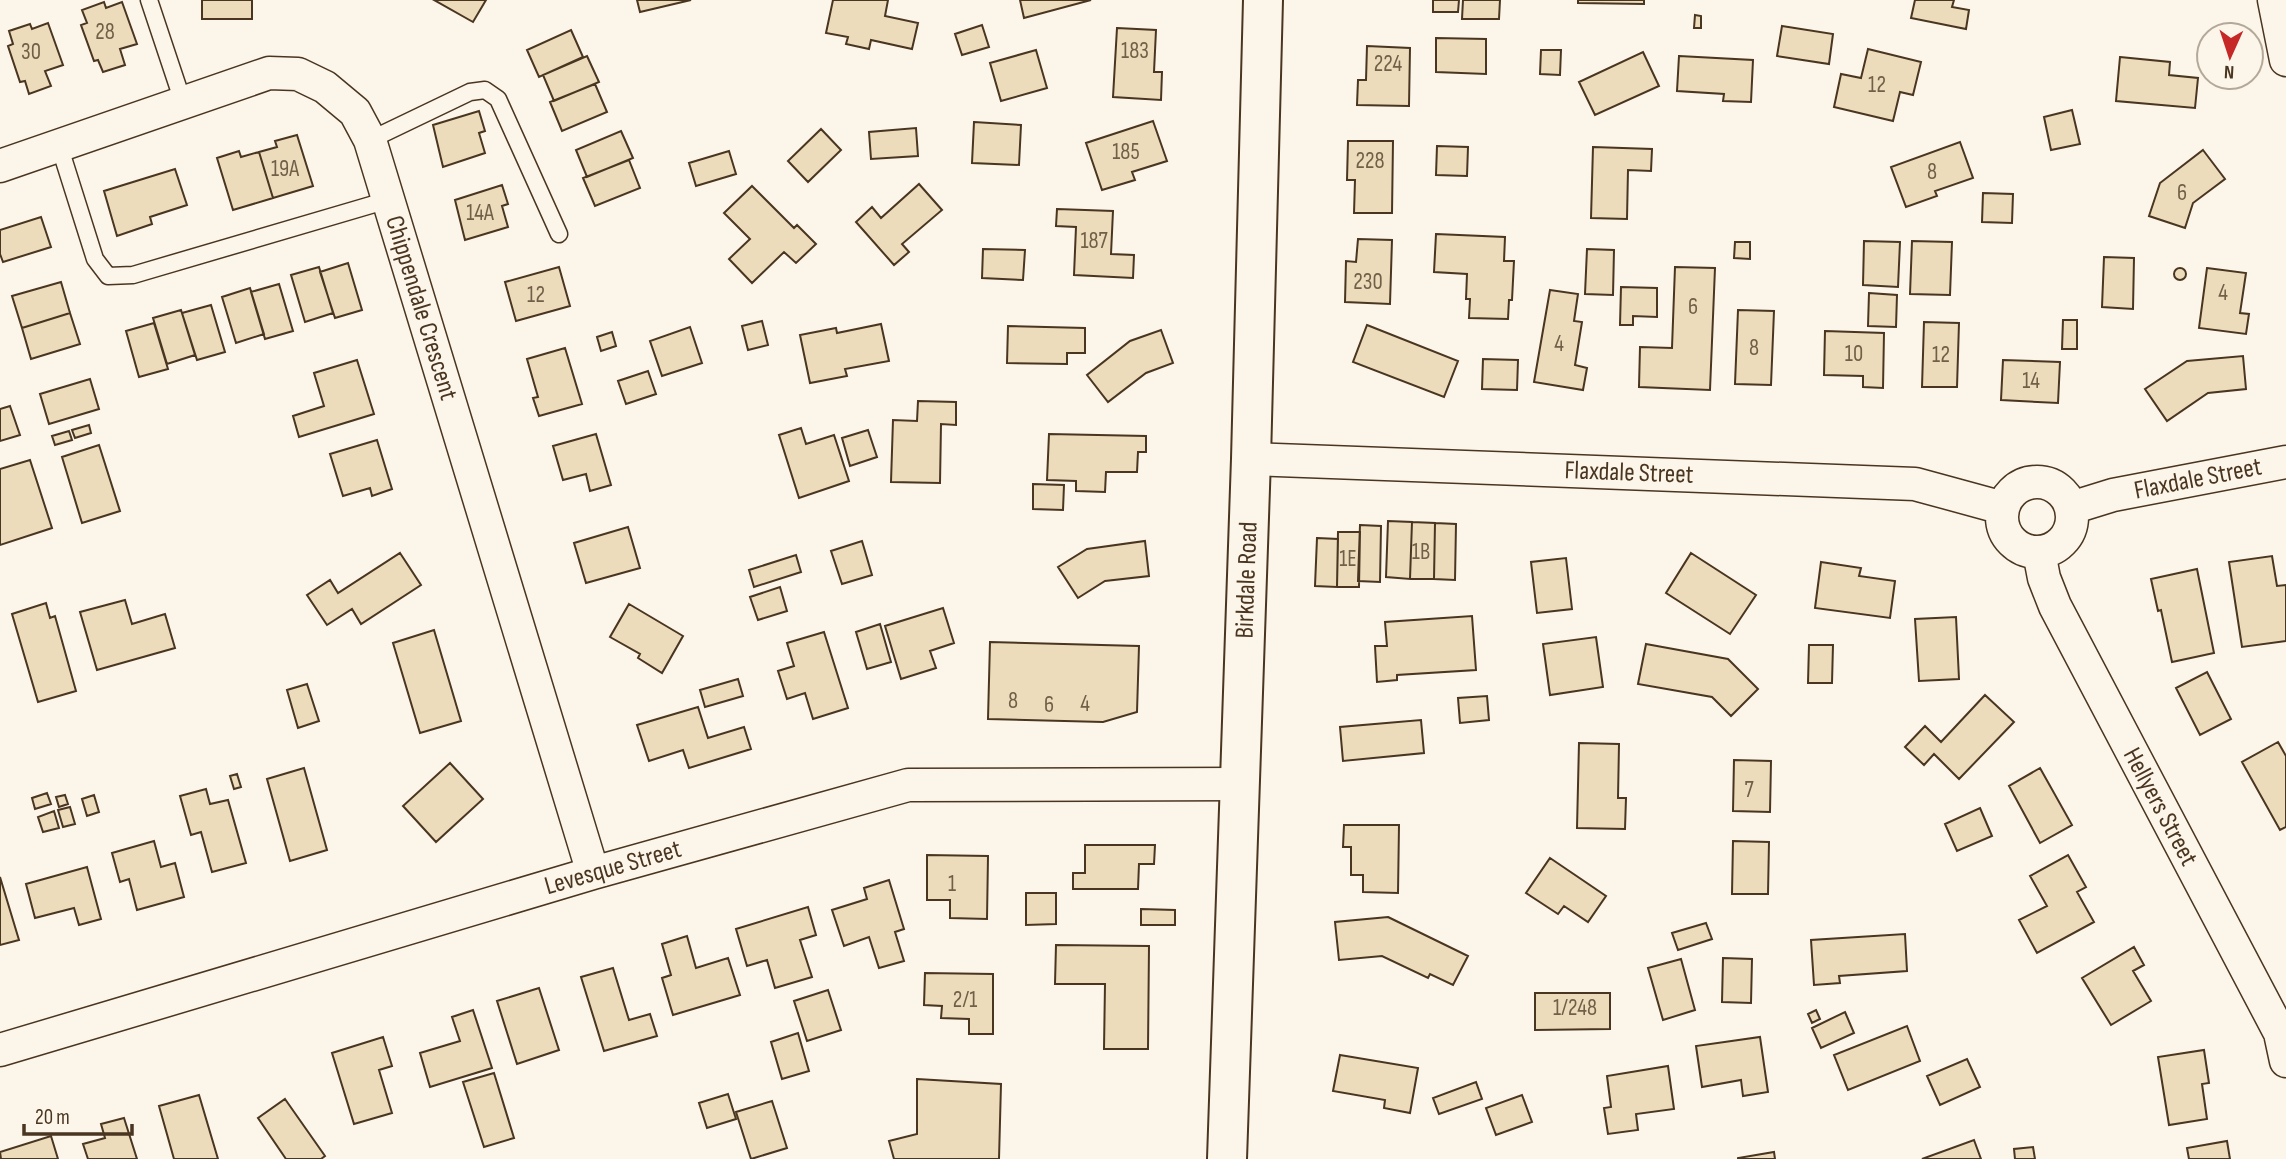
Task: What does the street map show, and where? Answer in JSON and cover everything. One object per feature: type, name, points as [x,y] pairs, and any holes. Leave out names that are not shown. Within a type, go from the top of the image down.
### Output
[{"type":"main road","name":"Birkdale Road","points":[[1227,1159],[1251,459],[1263,0]]},
{"type":"street","points":[[2274,0],[2286,60]]},
{"type":"street","name":"Chippendale Crescent","points":[[0,166],[269,73],[298,74],[325,87],[341,98],[355,113],[370,139],[593,873]]},
{"type":"street","name":"Flaxdale Street","points":[[1251,459],[1915,484],[2003,508]]},
{"type":"street","name":"Flaxdale Street","points":[[2071,508],[2113,495],[2286,462]]},
{"type":"street","points":[[2030,482],[2043,483],[2056,488],[2065,496],[2071,508],[2072,520],[2061,542],[2050,549],[2028,551],[2010,539],[2004,530],[2003,508],[2008,496],[2018,487],[2030,482]]},
{"type":"street","name":"Hellyers Street","points":[[2039,552],[2044,578],[2054,606],[2284,1042]]},
{"type":"street","name":"Levesque Street","points":[[0,1049],[593,873],[908,785],[1240,785]]},
{"type":"lane","points":[[149,0],[183,102]]},
{"type":"lane","points":[[370,139],[470,92],[485,90],[498,99],[559,234]]},
{"type":"lane","points":[[59,145],[95,259],[108,276],[133,275],[388,200]]},
{"type":"building","points":[[202,0],[252,0],[252,19],[202,19]]},
{"type":"building","points":[[434,0],[486,0],[473,22]]},
{"type":"building","points":[[637,0],[691,0],[640,12]]},
{"type":"building","points":[[833,0],[888,0],[885,16],[918,23],[912,49],[871,40],[869,49],[846,44],[848,37],[826,33]]},
{"type":"building","points":[[1020,0],[1091,0],[1024,18]]},
{"type":"building","points":[[1433,0],[1459,0],[1458,12],[1433,12]]},
{"type":"building","points":[[1463,0],[1500,0],[1499,19],[1462,19]]},
{"type":"building","points":[[1578,0],[1644,0],[1644,4],[1578,3]]},
{"type":"building","points":[[1915,0],[1954,0],[1952,7],[1969,10],[1966,29],[1911,18]]},
{"type":"building","points":[[104,2],[106,8],[122,2],[137,44],[120,49],[125,65],[103,72],[98,60],[94,61],[81,25],[87,23],[82,10]]},
{"type":"building","points":[[1695,15],[1701,16],[1701,28],[1694,28]]},
{"type":"building","points":[[48,23],[63,65],[45,71],[51,86],[29,94],[25,81],[20,82],[8,46],[13,44],[9,31],[30,24],[32,29]]},
{"type":"building","points":[[982,25],[989,47],[962,55],[955,34]]},
{"type":"building","points":[[1782,26],[1833,34],[1829,64],[1777,56]]},
{"type":"building","points":[[1117,28],[1156,30],[1154,72],[1162,72],[1161,100],[1113,97]]},
{"type":"building","points":[[571,30],[583,57],[539,77],[527,50]]},
{"type":"building","points":[[1436,38],[1486,39],[1486,74],[1436,72]]},
{"type":"building","points":[[1367,46],[1410,48],[1409,106],[1357,105],[1358,80],[1366,80]]},
{"type":"building","points":[[1868,49],[1921,62],[1913,95],[1900,92],[1893,121],[1834,107],[1841,74],[1861,78]]},
{"type":"building","points":[[1036,50],[1047,88],[1001,101],[990,63]]},
{"type":"building","points":[[1541,50],[1561,50],[1560,75],[1540,74]]},
{"type":"building","points":[[1643,52],[1659,86],[1595,115],[1579,82]]},
{"type":"building","points":[[587,56],[599,82],[554,101],[543,75]]},
{"type":"building","points":[[1679,56],[1753,60],[1751,102],[1723,101],[1724,94],[1677,91]]},
{"type":"building","points":[[2120,57],[2170,62],[2169,75],[2195,78],[2195,108],[2116,101]]},
{"type":"building","points":[[595,84],[607,112],[562,131],[550,102]]},
{"type":"building","points":[[2072,110],[2080,144],[2051,150],[2044,117]]},
{"type":"building","points":[[479,111],[485,131],[479,133],[485,153],[443,167],[433,125]]},
{"type":"building","points":[[1153,121],[1167,161],[1132,172],[1135,180],[1102,190],[1086,143]]},
{"type":"building","points":[[974,122],[1021,125],[1019,165],[972,163]]},
{"type":"building","points":[[916,128],[918,156],[871,159],[869,132]]},
{"type":"building","points":[[821,129],[841,150],[808,182],[788,161]]},
{"type":"building","points":[[621,131],[633,158],[587,177],[576,150]]},
{"type":"building","points":[[297,135],[313,186],[273,198],[259,152],[277,147],[275,141]]},
{"type":"building","points":[[1348,141],[1393,141],[1392,213],[1354,213],[1355,180],[1347,180]]},
{"type":"building","points":[[1960,142],[1973,178],[1935,191],[1937,196],[1906,207],[1891,167]]},
{"type":"building","points":[[1437,146],[1468,147],[1467,176],[1436,175]]},
{"type":"building","points":[[1593,147],[1652,149],[1651,171],[1628,170],[1627,219],[1591,218]]},
{"type":"building","points":[[2203,150],[2225,179],[2193,203],[2185,228],[2149,216],[2160,183]]},
{"type":"building","points":[[239,151],[241,157],[259,152],[273,198],[233,210],[217,158]]},
{"type":"building","points":[[729,151],[736,174],[696,186],[689,163]]},
{"type":"building","points":[[629,160],[640,188],[595,206],[583,178]]},
{"type":"building","points":[[175,169],[187,205],[150,217],[152,224],[117,236],[104,191]]},
{"type":"building","points":[[919,184],[942,210],[902,244],[909,252],[894,265],[856,222],[872,207],[881,218]]},
{"type":"building","points":[[502,185],[508,204],[502,206],[508,227],[465,240],[455,200]]},
{"type":"building","points":[[752,186],[794,228],[797,225],[816,244],[796,263],[784,252],[752,283],[729,259],[750,239],[724,213]]},
{"type":"building","points":[[1983,193],[2013,194],[2012,223],[1982,222]]},
{"type":"building","points":[[1057,209],[1113,211],[1111,254],[1134,255],[1133,278],[1074,275],[1076,227],[1056,226]]},
{"type":"building","points":[[41,217],[51,247],[3,262],[0,254],[0,230]]},
{"type":"building","points":[[1436,234],[1505,237],[1504,261],[1514,261],[1508,319],[1469,318],[1470,299],[1466,299],[1467,274],[1434,272]]},
{"type":"building","points":[[1358,239],[1392,240],[1390,304],[1345,302],[1346,261],[1356,262]]},
{"type":"building","points":[[1864,241],[1900,242],[1898,287],[1863,285]]},
{"type":"building","points":[[1912,241],[1952,242],[1950,295],[1910,294]]},
{"type":"building","points":[[1735,242],[1750,242],[1750,259],[1734,258]]},
{"type":"building","points":[[983,249],[1025,250],[1023,280],[982,278]]},
{"type":"building","points":[[1587,249],[1614,250],[1613,295],[1585,294]]},
{"type":"building","points":[[2104,257],[2134,258],[2133,309],[2102,307]]},
{"type":"building","points":[[348,263],[362,310],[335,318],[320,272]]},
{"type":"building","points":[[319,267],[333,313],[305,322],[291,275]]},
{"type":"building","points":[[559,267],[570,306],[516,321],[505,282]]},
{"type":"building","points":[[1675,267],[1715,268],[1710,390],[1639,387],[1640,347],[1672,348]]},
{"type":"building","points":[[2207,268],[2246,273],[2240,313],[2249,314],[2246,334],[2199,328]]},
{"type":"building","points":[[2175,269],[2185,269],[2185,279],[2175,279]]},
{"type":"building","points":[[61,282],[70,313],[22,328],[12,296]]},
{"type":"building","points":[[279,284],[293,331],[265,339],[251,292]]},
{"type":"building","points":[[1621,287],[1657,288],[1657,317],[1633,316],[1633,325],[1620,325]]},
{"type":"building","points":[[250,288],[264,334],[236,343],[222,297]]},
{"type":"building","points":[[1550,290],[1578,294],[1574,321],[1582,322],[1575,365],[1587,368],[1583,390],[1534,382]]},
{"type":"building","points":[[1869,293],[1897,295],[1896,327],[1868,326]]},
{"type":"building","points":[[211,305],[225,352],[197,360],[182,313]]},
{"type":"building","points":[[181,310],[195,355],[167,364],[153,318]]},
{"type":"building","points":[[1738,310],[1774,311],[1771,385],[1735,384]]},
{"type":"building","points":[[70,313],[80,344],[31,359],[22,328]]},
{"type":"building","points":[[2063,320],[2077,320],[2077,349],[2062,349]]},
{"type":"building","points":[[762,321],[768,345],[748,350],[742,326]]},
{"type":"building","points":[[1924,322],[1959,323],[1957,387],[1922,387]]},
{"type":"building","points":[[154,323],[168,369],[139,377],[126,331]]},
{"type":"building","points":[[881,324],[889,361],[845,369],[847,376],[810,383],[800,335],[836,328],[837,333]]},
{"type":"building","points":[[1367,325],[1458,361],[1444,397],[1353,362]]},
{"type":"building","points":[[1008,326],[1085,328],[1085,353],[1067,353],[1067,364],[1007,363]]},
{"type":"building","points":[[690,327],[702,363],[662,376],[650,341]]},
{"type":"building","points":[[1161,330],[1173,363],[1146,373],[1108,402],[1087,375],[1130,341]]},
{"type":"building","points":[[1825,331],[1884,333],[1883,388],[1863,387],[1863,376],[1824,375]]},
{"type":"building","points":[[612,332],[616,346],[601,351],[597,337]]},
{"type":"building","points":[[565,348],[582,404],[539,416],[533,398],[538,397],[527,359]]},
{"type":"building","points":[[2243,356],[2246,389],[2208,393],[2167,421],[2145,389],[2187,361]]},
{"type":"building","points":[[1483,359],[1518,360],[1517,390],[1482,389]]},
{"type":"building","points":[[357,360],[374,414],[299,437],[293,416],[324,406],[314,373]]},
{"type":"building","points":[[2003,360],[2060,362],[2058,403],[2001,400]]},
{"type":"building","points":[[648,371],[656,394],[626,404],[618,381]]},
{"type":"building","points":[[90,379],[99,409],[49,424],[40,394]]},
{"type":"building","points":[[918,401],[956,402],[956,425],[941,424],[940,483],[891,482],[893,420],[917,421]]},
{"type":"building","points":[[10,406],[20,435],[0,441],[0,409]]},
{"type":"building","points":[[89,425],[91,433],[75,438],[72,430]]},
{"type":"building","points":[[801,428],[806,444],[834,435],[849,481],[799,498],[779,435]]},
{"type":"building","points":[[868,430],[877,457],[850,466],[842,438]]},
{"type":"building","points":[[69,431],[72,440],[55,445],[52,436]]},
{"type":"building","points":[[596,434],[611,485],[590,491],[586,474],[563,480],[553,446]]},
{"type":"building","points":[[1049,434],[1146,436],[1146,452],[1138,452],[1137,472],[1106,472],[1105,492],[1076,491],[1076,481],[1047,480]]},
{"type":"building","points":[[377,440],[392,489],[372,496],[370,488],[343,496],[330,454]]},
{"type":"building","points":[[99,445],[120,511],[82,523],[62,457]]},
{"type":"building","points":[[30,460],[52,528],[0,545],[0,469]]},
{"type":"building","points":[[1033,484],[1064,485],[1063,510],[1033,509]]},
{"type":"building","points":[[1388,521],[1412,522],[1410,579],[1386,577]]},
{"type":"building","points":[[1412,522],[1435,523],[1434,579],[1410,579]]},
{"type":"building","points":[[1435,523],[1456,524],[1455,580],[1434,579]]},
{"type":"building","points":[[1360,525],[1381,526],[1380,582],[1358,581]]},
{"type":"building","points":[[628,527],[640,568],[586,583],[574,543]]},
{"type":"building","points":[[1338,532],[1360,532],[1359,587],[1337,587]]},
{"type":"building","points":[[1317,538],[1338,539],[1337,587],[1315,586]]},
{"type":"building","points":[[862,541],[872,575],[842,584],[831,551]]},
{"type":"building","points":[[1145,541],[1149,576],[1105,581],[1078,598],[1058,567],[1087,549]]},
{"type":"building","points":[[400,553],[421,585],[361,624],[352,609],[327,625],[307,595],[330,580],[338,593]]},
{"type":"building","points":[[1691,553],[1756,595],[1730,634],[1666,593]]},
{"type":"building","points":[[796,555],[801,572],[754,587],[749,570]]},
{"type":"building","points":[[2272,556],[2277,586],[2286,585],[2286,641],[2242,647],[2229,562]]},
{"type":"building","points":[[1566,558],[1572,609],[1537,613],[1531,562]]},
{"type":"building","points":[[1821,562],[1861,568],[1859,576],[1895,581],[1890,618],[1815,608]]},
{"type":"building","points":[[2197,569],[2214,653],[2172,662],[2151,579]]},
{"type":"building","points":[[780,587],[787,611],[758,620],[750,597]]},
{"type":"building","points":[[125,600],[132,624],[165,614],[175,648],[97,670],[80,612]]},
{"type":"building","points":[[46,603],[50,618],[55,616],[76,691],[38,702],[12,614]]},
{"type":"building","points":[[629,604],[683,636],[662,673],[638,658],[640,654],[610,637]]},
{"type":"building","points":[[943,608],[954,643],[930,651],[936,668],[901,679],[885,626]]},
{"type":"building","points":[[1472,616],[1476,670],[1397,675],[1397,680],[1377,682],[1375,646],[1387,646],[1385,622]]},
{"type":"building","points":[[1956,617],[1959,679],[1919,681],[1915,619]]},
{"type":"building","points":[[880,624],[891,662],[867,669],[856,632]]},
{"type":"building","points":[[434,630],[461,721],[420,733],[393,643]]},
{"type":"building","points":[[824,632],[848,708],[813,719],[805,693],[787,699],[778,671],[794,666],[787,643]]},
{"type":"building","points":[[1596,637],[1603,687],[1550,695],[1543,644]]},
{"type":"building","points":[[990,642],[1139,646],[1137,712],[1103,722],[988,719]]},
{"type":"building","points":[[1646,644],[1728,659],[1758,689],[1731,716],[1712,697],[1638,684]]},
{"type":"building","points":[[1809,645],[1833,645],[1832,683],[1808,683]]},
{"type":"building","points":[[2207,672],[2231,719],[2200,735],[2176,688]]},
{"type":"building","points":[[738,679],[743,696],[705,707],[700,690]]},
{"type":"building","points":[[307,684],[319,721],[298,728],[287,690]]},
{"type":"building","points":[[1985,695],[2014,722],[1959,779],[1934,754],[1924,765],[1905,747],[1925,726],[1941,742]]},
{"type":"building","points":[[1487,696],[1489,720],[1460,723],[1458,698]]},
{"type":"building","points":[[698,707],[708,738],[744,727],[751,749],[689,768],[683,750],[649,761],[637,725]]},
{"type":"building","points":[[1421,720],[1424,753],[1343,761],[1340,727]]},
{"type":"building","points":[[2278,742],[2286,756],[2286,827],[2280,830],[2242,762]]},
{"type":"building","points":[[1579,743],[1619,744],[1618,798],[1626,798],[1625,829],[1577,828]]},
{"type":"building","points":[[1734,760],[1771,761],[1770,812],[1733,811]]},
{"type":"building","points":[[450,763],[483,799],[436,842],[403,806]]},
{"type":"building","points":[[304,768],[327,850],[290,861],[267,779]]},
{"type":"building","points":[[2040,768],[2072,825],[2040,843],[2009,786]]},
{"type":"building","points":[[237,774],[241,787],[234,789],[230,776]]},
{"type":"building","points":[[206,789],[210,804],[228,800],[246,863],[212,872],[201,832],[191,835],[180,796]]},
{"type":"building","points":[[47,793],[51,804],[35,809],[32,798]]},
{"type":"building","points":[[65,795],[68,804],[59,807],[56,797]]},
{"type":"building","points":[[94,795],[99,812],[87,816],[82,799]]},
{"type":"building","points":[[70,807],[75,824],[63,827],[58,810]]},
{"type":"building","points":[[1980,808],[1992,836],[1957,851],[1945,824]]},
{"type":"building","points":[[54,811],[59,828],[43,832],[38,817]]},
{"type":"building","points":[[1344,825],[1399,825],[1398,893],[1363,892],[1363,875],[1351,875],[1351,847],[1343,847]]},
{"type":"building","points":[[154,841],[161,867],[175,863],[184,897],[137,910],[129,879],[120,882],[112,853]]},
{"type":"building","points":[[1733,841],[1769,842],[1768,894],[1732,894]]},
{"type":"building","points":[[1085,845],[1155,845],[1154,864],[1139,864],[1138,889],[1073,889],[1073,873],[1085,873]]},
{"type":"building","points":[[927,855],[988,856],[987,919],[950,918],[950,900],[927,900]]},
{"type":"building","points":[[2068,855],[2086,887],[2077,892],[2094,922],[2037,953],[2019,920],[2047,906],[2030,876]]},
{"type":"building","points":[[1550,858],[1606,896],[1588,922],[1564,906],[1558,914],[1526,893]]},
{"type":"building","points":[[87,867],[101,919],[79,925],[74,908],[35,918],[26,884]]},
{"type":"building","points":[[0,877],[19,940],[0,945]]},
{"type":"building","points":[[889,880],[904,929],[895,932],[904,961],[879,968],[869,937],[844,946],[832,910],[867,899],[864,888]]},
{"type":"building","points":[[1026,893],[1056,893],[1056,924],[1026,925]]},
{"type":"building","points":[[808,907],[816,935],[800,940],[812,977],[775,988],[767,960],[747,966],[736,929]]},
{"type":"building","points":[[1141,909],[1175,910],[1175,925],[1141,925]]},
{"type":"building","points":[[1388,917],[1468,956],[1453,985],[1430,974],[1428,978],[1382,956],[1339,960],[1335,922]]},
{"type":"building","points":[[1706,923],[1712,939],[1678,950],[1672,933]]},
{"type":"building","points":[[1905,934],[1907,971],[1839,976],[1840,983],[1814,985],[1811,940]]},
{"type":"building","points":[[687,936],[696,968],[728,958],[740,995],[673,1015],[662,978],[671,975],[662,944]]},
{"type":"building","points":[[1056,945],[1149,946],[1148,1049],[1104,1049],[1105,984],[1055,984]]},
{"type":"building","points":[[2134,947],[2144,965],[2133,971],[2151,1001],[2111,1025],[2082,978]]},
{"type":"building","points":[[1723,958],[1752,959],[1751,1003],[1722,1002]]},
{"type":"building","points":[[1681,959],[1695,1010],[1663,1020],[1648,968]]},
{"type":"building","points":[[613,968],[629,1020],[650,1014],[657,1036],[604,1051],[581,977]]},
{"type":"building","points":[[925,973],[993,974],[993,1034],[969,1034],[969,1019],[941,1018],[942,1006],[924,1005]]},
{"type":"building","points":[[539,988],[559,1050],[517,1064],[497,1001]]},
{"type":"building","points":[[828,990],[841,1030],[807,1041],[794,1001]]},
{"type":"building","points":[[1535,993],[1610,993],[1610,1029],[1535,1030]]},
{"type":"building","points":[[473,1010],[492,1068],[430,1087],[420,1053],[460,1041],[452,1017]]},
{"type":"building","points":[[1816,1010],[1820,1019],[1812,1023],[1808,1014]]},
{"type":"building","points":[[1845,1012],[1854,1033],[1821,1048],[1812,1028]]},
{"type":"building","points":[[1907,1026],[1920,1061],[1848,1090],[1834,1055]]},
{"type":"building","points":[[798,1033],[809,1071],[782,1079],[771,1042]]},
{"type":"building","points":[[383,1037],[392,1066],[379,1070],[392,1113],[354,1124],[332,1053]]},
{"type":"building","points":[[1760,1037],[1768,1092],[1743,1096],[1741,1080],[1702,1087],[1696,1046]]},
{"type":"building","points":[[2204,1050],[2209,1083],[2202,1084],[2207,1119],[2169,1125],[2158,1057]]},
{"type":"building","points":[[1340,1055],[1418,1068],[1410,1113],[1384,1108],[1385,1100],[1333,1091]]},
{"type":"building","points":[[1967,1059],[1980,1087],[1940,1105],[1927,1076]]},
{"type":"building","points":[[1668,1066],[1674,1109],[1636,1114],[1638,1130],[1608,1134],[1604,1108],[1611,1107],[1607,1076]]},
{"type":"building","points":[[494,1073],[514,1138],[484,1147],[463,1082]]},
{"type":"building","points":[[917,1079],[1001,1084],[999,1159],[894,1159],[889,1141],[917,1134]]},
{"type":"building","points":[[1476,1082],[1482,1099],[1439,1114],[1433,1098]]},
{"type":"building","points":[[728,1094],[736,1119],[707,1128],[699,1103]]},
{"type":"building","points":[[199,1095],[218,1159],[174,1159],[159,1106]]},
{"type":"building","points":[[1522,1095],[1532,1122],[1496,1135],[1486,1108]]},
{"type":"building","points":[[285,1099],[325,1156],[321,1159],[286,1159],[258,1118]]},
{"type":"building","points":[[772,1101],[787,1148],[751,1159],[736,1112]]},
{"type":"building","points":[[124,1118],[137,1159],[88,1159],[83,1144],[105,1138],[101,1124]]},
{"type":"building","points":[[51,1136],[58,1159],[1,1159],[0,1152]]},
{"type":"building","points":[[1974,1140],[1981,1159],[1922,1159]]},
{"type":"building","points":[[2227,1141],[2230,1159],[2189,1159],[2187,1148]]},
{"type":"building","points":[[2033,1147],[2035,1159],[2015,1159],[2014,1149]]},
{"type":"building","points":[[1774,1152],[1775,1159],[1738,1159],[1738,1158]]}]
